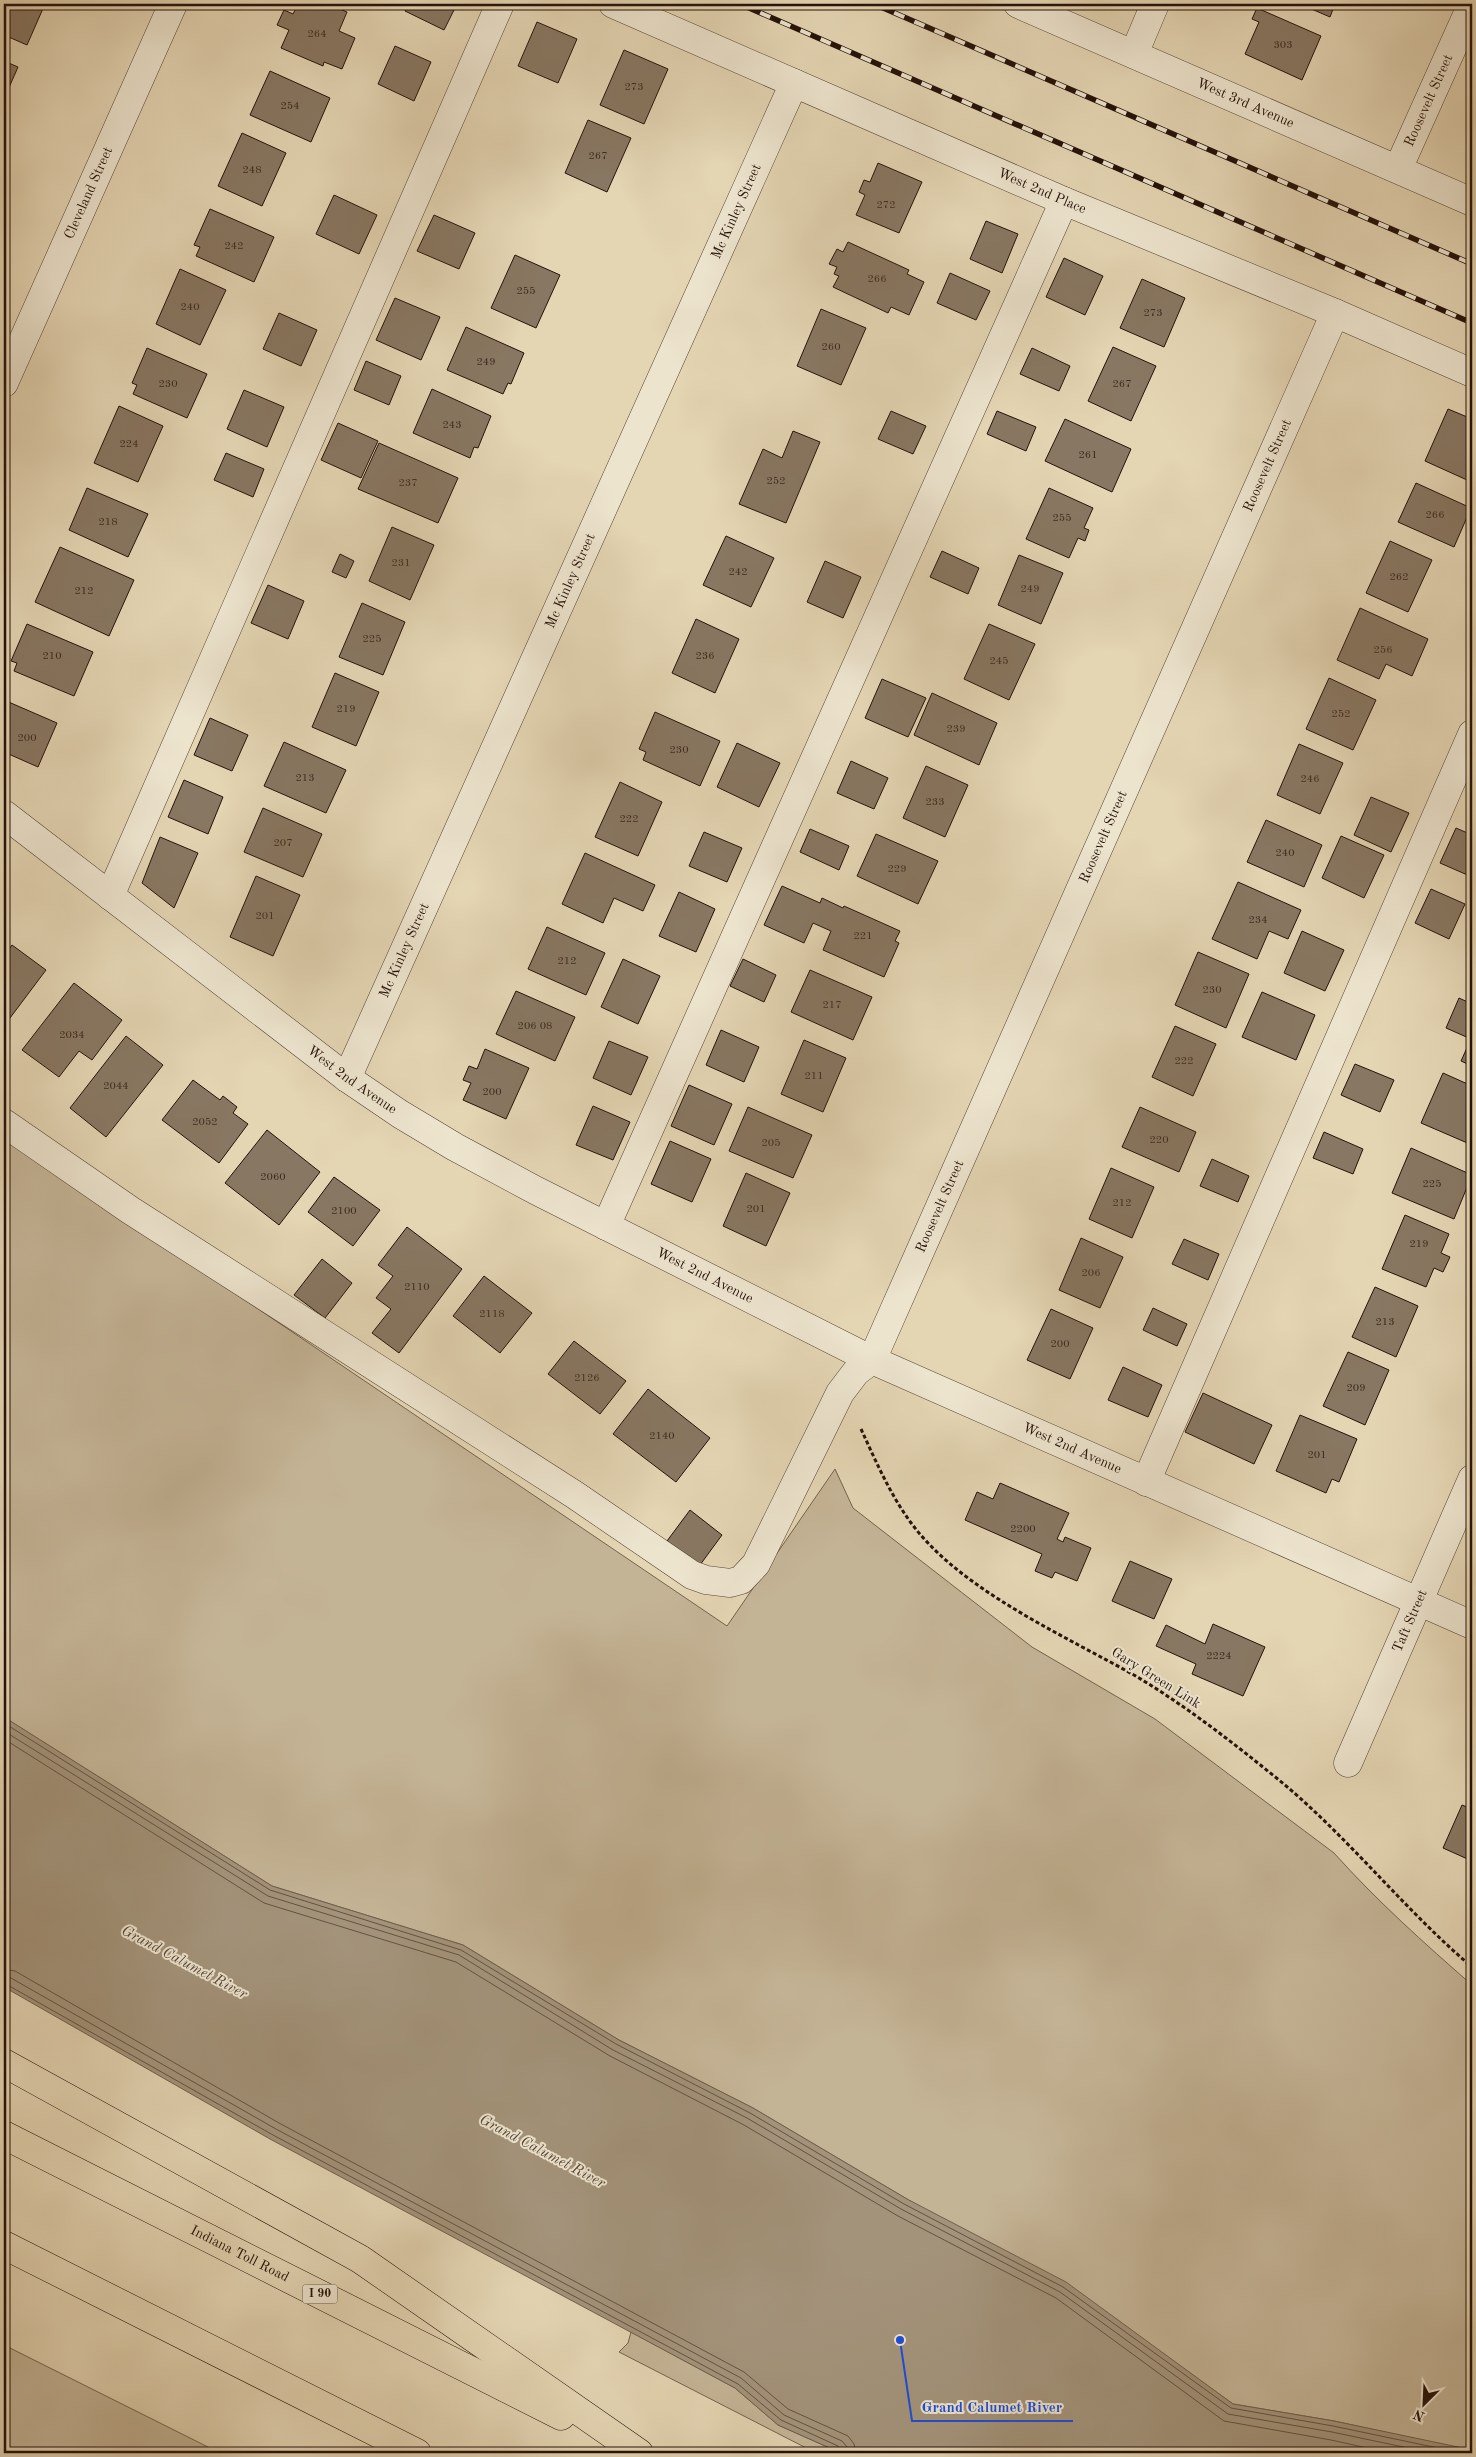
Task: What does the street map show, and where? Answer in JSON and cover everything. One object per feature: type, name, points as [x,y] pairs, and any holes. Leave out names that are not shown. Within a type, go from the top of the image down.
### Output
[{"type":"highway","points":[[4,2062],[360,2259],[637,2453]]},
{"type":"highway","name":"Indiana Toll Road","points":[[4,2135],[637,2453]]},
{"type":"highway","points":[[4,2245],[417,2453]]},
{"type":"street","name":"Cleveland Street","points":[[4,383],[173,4]]},
{"type":"street","points":[[110,896],[500,4]]},
{"type":"street","name":"West 2nd Place","points":[[613,4],[1064,201],[1335,313],[1472,373]]},
{"type":"street","name":"West 3rd Avenue","points":[[1018,4],[1472,202]]},
{"type":"street","points":[[1134,54],[1155,4]]},
{"type":"street","name":"Roosevelt Street","points":[[1398,169],[1472,4]]},
{"type":"street","name":"Mc Kinley Street","points":[[347,1078],[794,83]]},
{"type":"street","points":[[606,1226],[1064,201]]},
{"type":"street","name":"Roosevelt Street","points":[[872,1360],[1335,313]]},
{"type":"street","points":[[1146,1482],[1472,734]]},
{"type":"street","name":"West 2nd Avenue","points":[[4,814],[347,1078],[455,1148],[872,1360],[1472,1625]]},
{"type":"street","points":[[4,1123],[130,1210],[575,1495],[679,1567],[706,1580],[730,1583],[741,1580],[756,1564],[840,1393],[856,1372],[872,1360]]},
{"type":"street","name":"Taft Street","points":[[1348,1762],[1472,1479]]},
{"type":"path","name":"Gary Green Link","points":[[860,1426],[903,1511],[928,1543],[951,1564],[1017,1609],[1157,1690],[1230,1741],[1322,1816],[1400,1900],[1472,1967]]},
{"type":"shaded area","points":[[4,1137],[727,1626],[835,1469],[853,1508],[1032,1647],[1155,1719],[1334,1853],[1384,1905],[1472,1985],[1472,2451],[1334,2421],[1233,2404],[1152,2346],[907,2199],[753,2108],[619,2040],[463,1945],[272,1886],[5,1718]]},
{"type":"shaded area","points":[[631,2332],[735,2388],[778,2425],[841,2453],[816,2453],[619,2352],[628,2343]]},
{"type":"shaded area","points":[[4,2345],[220,2453],[4,2453]]},
{"type":"water","points":[[4,1717],[272,1886],[463,1945],[619,2040],[753,2108],[907,2199],[1066,2282],[1233,2404],[1334,2421],[1458,2447],[1472,2451],[1472,2453],[841,2453],[778,2425],[735,2388],[270,2139],[4,1987]]},
{"type":"building","points":[[4,4],[45,4],[27,45],[4,35]]},
{"type":"building","points":[[298,4],[328,4],[347,12],[339,31],[355,38],[342,69],[324,62],[323,66],[281,48],[289,30],[277,25],[284,10],[293,14]]},
{"type":"building","points":[[408,4],[457,4],[444,30],[405,11]]},
{"type":"building","points":[[1300,4],[1335,4],[1330,17]]},
{"type":"building","points":[[1257,8],[1321,36],[1302,80],[1245,54],[1259,22],[1252,19]]},
{"type":"building","points":[[537,22],[577,39],[558,83],[518,66]]},
{"type":"building","points":[[395,46],[431,62],[414,101],[378,84]]},
{"type":"building","points":[[624,50],[668,69],[644,124],[600,105]]},
{"type":"building","points":[[4,61],[18,67],[4,99]]},
{"type":"building","points":[[270,71],[330,98],[311,142],[250,115]]},
{"type":"building","points":[[588,120],[631,138],[607,192],[565,173]]},
{"type":"building","points":[[242,133],[286,153],[262,206],[218,186]]},
{"type":"building","points":[[878,163],[922,182],[899,233],[856,215],[865,195],[859,192],[864,180],[870,182]]},
{"type":"building","points":[[334,195],[377,215],[359,254],[316,234]]},
{"type":"building","points":[[210,209],[274,237],[254,282],[196,256],[200,247],[194,245]]},
{"type":"building","points":[[434,215],[475,233],[459,269],[417,251]]},
{"type":"building","points":[[986,221],[1018,234],[1002,273],[970,259]]},
{"type":"building","points":[[848,242],[909,270],[907,274],[924,282],[909,315],[891,307],[888,313],[833,287],[839,276],[834,274],[837,267],[829,264],[837,249],[843,252]]},
{"type":"building","points":[[515,255],[560,275],[536,328],[491,308]]},
{"type":"building","points":[[1064,258],[1103,276],[1085,315],[1046,297]]},
{"type":"building","points":[[180,269],[226,290],[200,345],[156,324]]},
{"type":"building","points":[[950,273],[990,291],[976,320],[937,303]]},
{"type":"building","points":[[1142,279],[1185,298],[1164,347],[1120,328]]},
{"type":"building","points":[[395,298],[440,317],[421,360],[376,340]]},
{"type":"building","points":[[821,309],[866,328],[841,385],[797,366]]},
{"type":"building","points":[[279,313],[317,330],[301,366],[263,349]]},
{"type":"building","points":[[466,327],[524,353],[511,384],[508,383],[503,394],[447,370]]},
{"type":"building","points":[[1113,347],[1156,366],[1131,421],[1088,401]]},
{"type":"building","points":[[147,348],[207,374],[187,418],[133,394],[137,385],[132,383]]},
{"type":"building","points":[[1032,348],[1070,366],[1059,391],[1020,374]]},
{"type":"building","points":[[366,361],[401,376],[389,405],[354,390]]},
{"type":"building","points":[[432,389],[491,416],[478,448],[474,447],[470,458],[413,433]]},
{"type":"building","points":[[244,390],[284,407],[267,447],[227,429]]},
{"type":"building","points":[[119,406],[163,426],[138,482],[94,463]]},
{"type":"building","points":[[1448,409],[1472,419],[1472,468],[1467,480],[1425,461]]},
{"type":"building","points":[[891,411],[926,426],[913,454],[878,439]]},
{"type":"building","points":[[997,411],[1036,427],[1026,451],[987,434]]},
{"type":"building","points":[[1065,419],[1131,449],[1112,492],[1045,461]]},
{"type":"building","points":[[338,423],[378,441],[361,478],[321,460]]},
{"type":"building","points":[[793,431],[820,442],[786,523],[739,504],[763,449],[782,458]]},
{"type":"building","points":[[379,443],[458,478],[438,523],[358,489]]},
{"type":"building","points":[[226,453],[264,469],[253,497],[214,480]]},
{"type":"building","points":[[1416,483],[1471,508],[1454,547],[1398,522]]},
{"type":"building","points":[[87,488],[148,514],[128,557],[69,530]]},
{"type":"building","points":[[1049,488],[1093,508],[1084,528],[1089,530],[1085,541],[1078,538],[1069,558],[1026,539]]},
{"type":"building","points":[[392,527],[434,545],[410,600],[369,581]]},
{"type":"building","points":[[726,536],[774,558],[751,607],[703,585]]},
{"type":"building","points":[[1390,541],[1432,560],[1408,612],[1366,593]]},
{"type":"building","points":[[60,547],[134,580],[109,636],[35,602]]},
{"type":"building","points":[[942,551],[979,568],[968,594],[930,577]]},
{"type":"building","points":[[340,554],[354,561],[346,578],[332,572]]},
{"type":"building","points":[[1019,555],[1063,573],[1041,624],[998,605]]},
{"type":"building","points":[[825,561],[861,577],[843,618],[807,602]]},
{"type":"building","points":[[268,585],[304,601],[288,639],[251,623]]},
{"type":"building","points":[[362,603],[405,622],[383,675],[339,657]]},
{"type":"building","points":[[1360,608],[1428,639],[1412,676],[1386,664],[1379,679],[1337,660]]},
{"type":"building","points":[[696,619],[739,639],[715,693],[672,673]]},
{"type":"building","points":[[27,624],[93,652],[74,696],[14,671],[17,663],[11,661]]},
{"type":"building","points":[[989,624],[1035,644],[1009,700],[964,679]]},
{"type":"building","points":[[335,673],[379,692],[356,746],[312,727]]},
{"type":"building","points":[[1329,678],[1376,700],[1353,750],[1306,729]]},
{"type":"building","points":[[882,679],[926,698],[908,737],[865,718]]},
{"type":"building","points":[[932,693],[997,723],[979,765],[914,735]]},
{"type":"building","points":[[4,700],[57,723],[38,767],[4,752]]},
{"type":"building","points":[[655,712],[720,741],[700,786],[643,760],[646,752],[639,749]]},
{"type":"building","points":[[210,718],[248,735],[232,771],[194,755]]},
{"type":"building","points":[[284,742],[346,770],[326,813],[264,786]]},
{"type":"building","points":[[737,743],[780,763],[759,807],[717,787]]},
{"type":"building","points":[[1299,744],[1343,763],[1320,814],[1277,795]]},
{"type":"building","points":[[851,761],[888,778],[874,809],[837,793]]},
{"type":"building","points":[[926,766],[968,785],[945,837],[903,818]]},
{"type":"building","points":[[184,780],[223,797],[208,834],[168,817]]},
{"type":"building","points":[[620,782],[662,802],[638,856],[595,837]]},
{"type":"building","points":[[1371,797],[1409,813],[1391,852],[1354,835]]},
{"type":"building","points":[[263,808],[322,834],[303,877],[244,852]]},
{"type":"building","points":[[1266,820],[1322,845],[1304,887],[1247,862]]},
{"type":"building","points":[[1456,828],[1472,835],[1472,877],[1440,863]]},
{"type":"building","points":[[810,829],[849,846],[839,870],[800,852]]},
{"type":"building","points":[[704,832],[742,848],[727,882],[689,866]]},
{"type":"building","points":[[876,834],[938,861],[918,904],[857,876]]},
{"type":"building","points":[[1341,836],[1384,855],[1364,898],[1322,878]]},
{"type":"building","points":[[160,837],[198,853],[174,908],[142,883]]},
{"type":"building","points":[[585,853],[655,885],[643,911],[614,898],[603,923],[562,904]]},
{"type":"building","points":[[256,876],[300,895],[273,956],[230,937]]},
{"type":"building","points":[[1238,882],[1301,910],[1288,939],[1269,931],[1257,959],[1212,939]]},
{"type":"building","points":[[782,886],[820,903],[822,898],[843,908],[844,906],[900,931],[895,941],[899,943],[884,977],[823,950],[831,931],[813,923],[804,943],[764,925]]},
{"type":"building","points":[[1431,889],[1465,904],[1449,939],[1415,923]]},
{"type":"building","points":[[679,892],[715,909],[696,952],[659,936]]},
{"type":"building","points":[[547,927],[605,953],[586,995],[528,969]]},
{"type":"building","points":[[1302,931],[1344,950],[1325,991],[1284,973]]},
{"type":"building","points":[[12,945],[46,970],[4,1026],[4,950],[7,952]]},
{"type":"building","points":[[1198,952],[1249,974],[1226,1028],[1175,1005]]},
{"type":"building","points":[[623,959],[660,976],[638,1024],[601,1007]]},
{"type":"building","points":[[743,959],[776,975],[764,1002],[730,986]]},
{"type":"building","points":[[810,970],[872,997],[853,1040],[791,1012]]},
{"type":"building","points":[[74,983],[122,1020],[92,1060],[79,1051],[59,1077],[22,1050]]},
{"type":"building","points":[[516,991],[575,1017],[555,1061],[496,1034]]},
{"type":"building","points":[[1262,992],[1315,1015],[1296,1060],[1242,1037]]},
{"type":"building","points":[[1459,998],[1472,1004],[1472,1066],[1461,1061],[1471,1039],[1446,1028]]},
{"type":"building","points":[[1175,1026],[1216,1044],[1193,1096],[1152,1077]]},
{"type":"building","points":[[721,1030],[759,1047],[744,1082],[706,1065]]},
{"type":"building","points":[[126,1036],[163,1065],[106,1137],[70,1108]]},
{"type":"building","points":[[804,1040],[846,1058],[823,1112],[781,1094]]},
{"type":"building","points":[[609,1041],[648,1057],[631,1095],[593,1078]]},
{"type":"building","points":[[485,1049],[529,1068],[506,1119],[463,1100],[471,1083],[463,1080],[469,1066],[477,1069]]},
{"type":"building","points":[[1355,1064],[1394,1080],[1380,1112],[1341,1095]]},
{"type":"building","points":[[1443,1073],[1472,1086],[1472,1145],[1421,1123]]},
{"type":"building","points":[[193,1080],[220,1100],[223,1096],[237,1107],[233,1113],[248,1124],[219,1163],[162,1120]]},
{"type":"building","points":[[689,1085],[732,1104],[714,1145],[671,1126]]},
{"type":"building","points":[[593,1106],[630,1122],[613,1160],[576,1145]]},
{"type":"building","points":[[748,1107],[812,1135],[793,1178],[729,1151]]},
{"type":"building","points":[[1140,1107],[1196,1132],[1179,1172],[1122,1147]]},
{"type":"building","points":[[267,1130],[320,1172],[279,1225],[225,1183]]},
{"type":"building","points":[[1324,1132],[1363,1149],[1353,1174],[1313,1158]]},
{"type":"building","points":[[670,1141],[711,1159],[692,1202],[651,1184]]},
{"type":"building","points":[[1411,1148],[1472,1175],[1454,1219],[1392,1193]]},
{"type":"building","points":[[1212,1159],[1249,1176],[1238,1202],[1200,1186]]},
{"type":"building","points":[[1111,1168],[1154,1187],[1132,1238],[1089,1219]]},
{"type":"building","points":[[746,1173],[790,1193],[766,1246],[723,1226]]},
{"type":"building","points":[[334,1177],[380,1210],[353,1246],[308,1212]]},
{"type":"building","points":[[1405,1215],[1449,1234],[1441,1253],[1450,1257],[1443,1272],[1434,1268],[1426,1287],[1382,1269]]},
{"type":"building","points":[[407,1227],[462,1269],[399,1353],[372,1333],[391,1309],[376,1298],[393,1276],[378,1265]]},
{"type":"building","points":[[1081,1238],[1123,1257],[1100,1308],[1059,1290]]},
{"type":"building","points":[[1184,1239],[1219,1254],[1208,1280],[1172,1264]]},
{"type":"building","points":[[322,1259],[352,1283],[325,1318],[294,1295]]},
{"type":"building","points":[[484,1276],[532,1313],[500,1353],[453,1316]]},
{"type":"building","points":[[1375,1287],[1418,1306],[1396,1357],[1352,1337]]},
{"type":"building","points":[[1153,1308],[1187,1324],[1177,1346],[1143,1330]]},
{"type":"building","points":[[1051,1309],[1093,1328],[1070,1379],[1027,1360]]},
{"type":"building","points":[[574,1341],[626,1381],[600,1414],[548,1374]]},
{"type":"building","points":[[1348,1352],[1389,1370],[1365,1425],[1323,1406]]},
{"type":"building","points":[[1123,1367],[1162,1385],[1148,1417],[1108,1400]]},
{"type":"building","points":[[648,1389],[710,1438],[676,1482],[613,1434]]},
{"type":"building","points":[[1203,1393],[1272,1425],[1254,1464],[1185,1432]]},
{"type":"building","points":[[1300,1415],[1357,1439],[1339,1482],[1332,1479],[1326,1493],[1276,1471]]},
{"type":"building","points":[[1000,1483],[1069,1513],[1057,1539],[1063,1542],[1065,1537],[1091,1548],[1077,1581],[1055,1572],[1052,1578],[1035,1571],[1042,1554],[965,1520],[977,1492],[993,1499]]},
{"type":"building","points":[[690,1510],[722,1535],[700,1565],[667,1541]]},
{"type":"building","points":[[1130,1561],[1172,1579],[1154,1619],[1112,1601]]},
{"type":"building","points":[[1213,1624],[1265,1647],[1243,1696],[1192,1674],[1196,1664],[1156,1646],[1166,1625],[1205,1644]]},
{"type":"building","points":[[1462,1805],[1472,1809],[1472,1861],[1443,1848]]},
{"type":"railway","points":[[740,4],[1472,323]]},
{"type":"railway","points":[[874,4],[1472,264]]},
{"type":"place","name":"Grand Calumet River","points":[[900,2340]]}]
